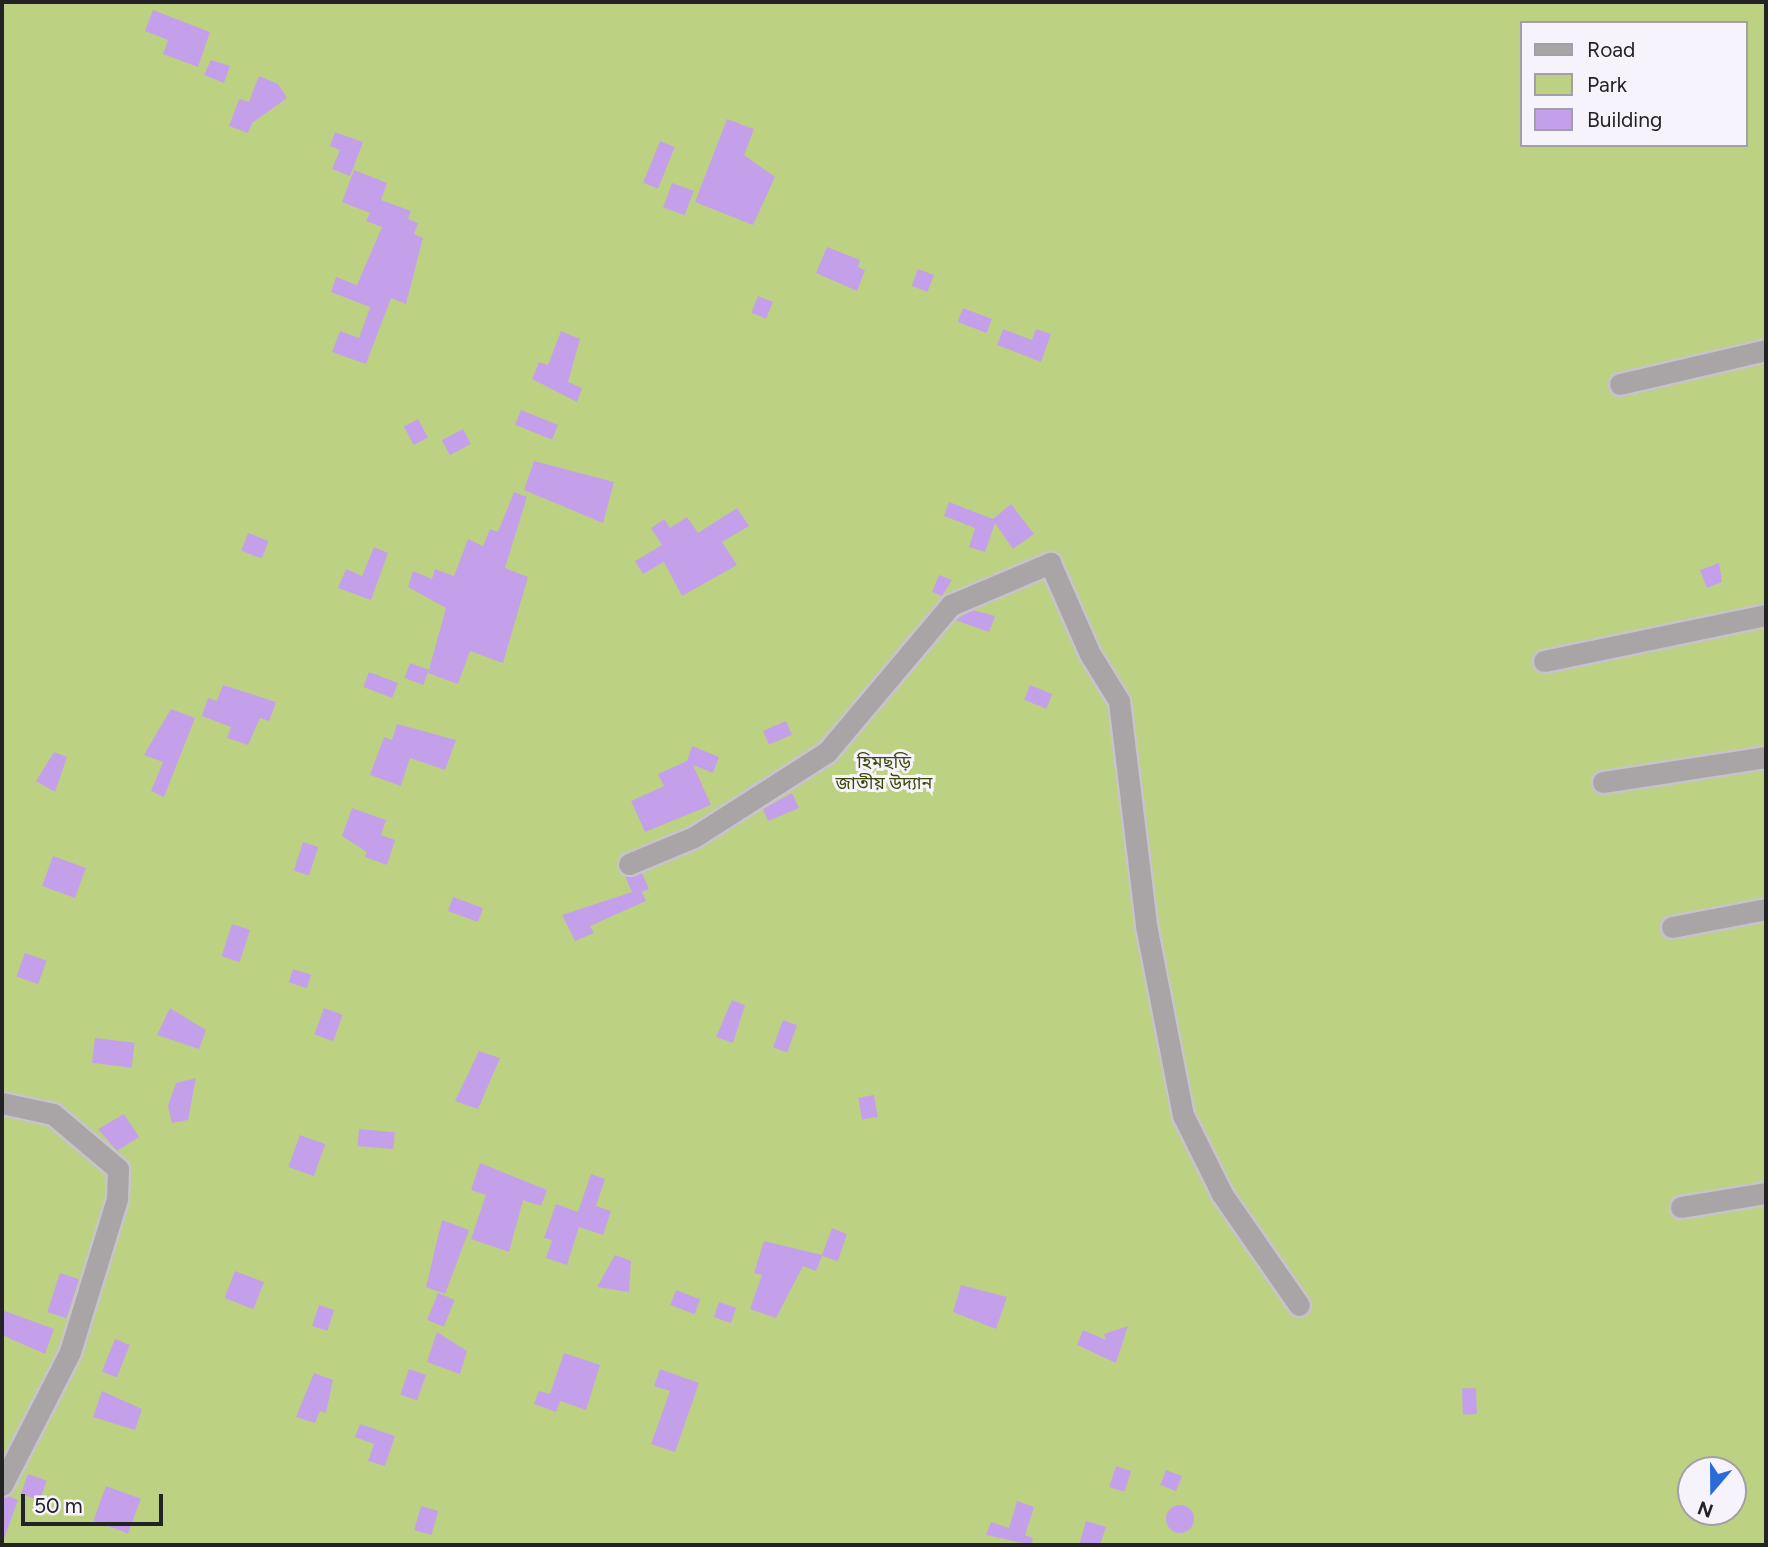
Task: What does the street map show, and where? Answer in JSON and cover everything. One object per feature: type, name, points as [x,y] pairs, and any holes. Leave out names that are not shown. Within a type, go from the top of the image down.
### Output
[{"type":"street","points":[[1620,384],[1766,350]]},
{"type":"street","points":[[629,864],[694,837],[827,752],[951,605],[1050,563],[1090,654],[1119,701],[1146,925],[1183,1115],[1222,1194],[1299,1305]]},
{"type":"street","points":[[1544,661],[1766,615]]},
{"type":"street","points":[[1603,782],[1766,757]]},
{"type":"street","points":[[1672,927],[1766,909]]},
{"type":"street","points":[[2,1103],[53,1114],[118,1169],[117,1199],[70,1352],[2,1485]]},
{"type":"street","points":[[1681,1208],[1766,1193]]},
{"type":"green space","name":"হিমছড়ি জাতীয় উদ্যান","points":[[2,2],[1766,2],[1766,1545],[2,1545]]},
{"type":"building","points":[[153,10],[210,32],[198,67],[163,54],[168,40],[145,31]]},
{"type":"building","points":[[211,60],[230,66],[224,83],[204,75]]},
{"type":"building","points":[[259,76],[278,84],[287,98],[252,123],[248,133],[229,126],[239,99],[249,102]]},
{"type":"building","points":[[727,119],[754,129],[744,155],[775,177],[753,225],[695,202]]},
{"type":"building","points":[[335,132],[363,142],[350,176],[332,169],[340,150],[330,146]]},
{"type":"building","points":[[660,141],[675,147],[658,189],[643,183]]},
{"type":"building","points":[[354,170],[387,183],[381,200],[411,211],[408,219],[418,223],[414,234],[423,238],[406,304],[391,298],[366,364],[332,352],[340,331],[359,338],[370,307],[331,292],[336,277],[357,285],[382,227],[366,221],[370,213],[342,202]]},
{"type":"building","points":[[672,183],[694,191],[685,215],[663,207]]},
{"type":"building","points":[[827,247],[860,260],[858,267],[865,270],[857,291],[816,273]]},
{"type":"building","points":[[918,269],[934,275],[927,292],[912,286]]},
{"type":"building","points":[[758,296],[773,302],[766,319],[751,313]]},
{"type":"building","points":[[963,308],[992,319],[987,333],[958,322]]},
{"type":"building","points":[[1003,329],[1032,340],[1036,329],[1051,334],[1041,362],[997,345]]},
{"type":"building","points":[[561,331],[580,339],[568,382],[582,388],[577,402],[532,379],[539,362],[548,365]]},
{"type":"building","points":[[521,410],[558,425],[552,440],[515,425]]},
{"type":"building","points":[[418,419],[428,438],[414,445],[404,427]]},
{"type":"building","points":[[463,429],[471,444],[450,455],[442,440]]},
{"type":"building","points":[[534,461],[614,482],[603,523],[524,490]]},
{"type":"building","points":[[514,492],[527,497],[505,568],[528,577],[503,663],[470,651],[458,684],[428,673],[446,608],[408,587],[413,571],[432,579],[435,569],[454,576],[468,539],[483,546],[490,529],[498,532]]},
{"type":"building","points":[[949,502],[993,519],[1011,504],[1034,534],[1013,549],[995,523],[985,552],[969,547],[975,528],[944,516]]},
{"type":"building","points":[[737,508],[749,526],[722,542],[737,565],[682,596],[664,562],[643,574],[635,561],[662,545],[651,528],[664,519],[670,528],[687,517],[698,533]]},
{"type":"building","points":[[248,533],[269,541],[262,559],[241,551]]},
{"type":"building","points":[[374,547],[388,553],[371,600],[338,588],[346,569],[362,576]]},
{"type":"building","points":[[1719,563],[1722,582],[1707,588],[1700,570]]},
{"type":"building","points":[[939,575],[952,580],[942,596],[932,592]]},
{"type":"building","points":[[973,610],[995,616],[989,632],[955,620]]},
{"type":"building","points":[[410,663],[429,670],[423,685],[405,678]]},
{"type":"building","points":[[369,672],[398,683],[392,698],[363,687]]},
{"type":"building","points":[[223,685],[276,702],[269,721],[260,718],[248,745],[227,738],[231,727],[202,716],[208,698],[217,701]]},
{"type":"building","points":[[1030,685],[1052,694],[1046,709],[1024,700]]},
{"type":"building","points":[[171,709],[195,718],[164,797],[151,791],[163,762],[144,755]]},
{"type":"building","points":[[786,721],[792,735],[769,745],[763,731]]},
{"type":"building","points":[[397,724],[456,740],[445,770],[410,758],[401,786],[370,775],[384,737],[392,740]]},
{"type":"building","points":[[692,746],[719,757],[713,773],[693,765],[711,805],[645,832],[631,801],[664,786],[658,774],[687,761]]},
{"type":"building","points":[[54,752],[67,757],[55,792],[36,781]]},
{"type":"building","points":[[792,793],[799,808],[768,821],[763,809]]},
{"type":"building","points":[[352,808],[386,820],[381,835],[395,840],[387,865],[365,857],[367,852],[342,836]]},
{"type":"building","points":[[303,842],[318,847],[309,875],[294,871]]},
{"type":"building","points":[[53,856],[86,868],[75,898],[42,886]]},
{"type":"building","points":[[642,873],[649,889],[642,892],[646,901],[590,926],[594,933],[575,941],[562,915],[632,892],[625,876]]},
{"type":"building","points":[[453,897],[483,908],[478,922],[448,911]]},
{"type":"building","points":[[232,924],[250,930],[240,962],[221,956]]},
{"type":"building","points":[[25,953],[47,961],[38,984],[16,976]]},
{"type":"building","points":[[293,969],[311,975],[307,988],[289,982]]},
{"type":"building","points":[[732,1000],[745,1005],[733,1043],[716,1037]]},
{"type":"building","points":[[170,1008],[206,1030],[199,1049],[157,1035]]},
{"type":"building","points":[[324,1008],[343,1015],[333,1041],[314,1034]]},
{"type":"building","points":[[783,1020],[797,1025],[787,1052],[773,1047]]},
{"type":"building","points":[[95,1038],[135,1043],[132,1068],[92,1063]]},
{"type":"building","points":[[479,1051],[500,1058],[478,1109],[455,1101]]},
{"type":"building","points":[[196,1078],[188,1120],[172,1123],[168,1106],[176,1083]]},
{"type":"building","points":[[874,1095],[878,1117],[862,1119],[858,1098]]},
{"type":"building","points":[[124,1114],[139,1137],[117,1151],[98,1129]]},
{"type":"building","points":[[359,1129],[395,1132],[393,1149],[358,1146]]},
{"type":"building","points":[[300,1135],[325,1144],[314,1176],[288,1167]]},
{"type":"building","points":[[480,1163],[547,1190],[541,1206],[523,1200],[509,1252],[471,1239],[486,1195],[471,1190]]},
{"type":"building","points":[[591,1174],[605,1179],[596,1206],[611,1211],[603,1235],[579,1227],[567,1265],[546,1258],[552,1240],[544,1238],[556,1204],[578,1212]]},
{"type":"building","points":[[442,1220],[469,1230],[445,1294],[426,1287]]},
{"type":"building","points":[[832,1228],[847,1234],[838,1261],[822,1256],[816,1271],[803,1266],[776,1318],[750,1309],[762,1275],[754,1273],[764,1241],[822,1255]]},
{"type":"building","points":[[615,1255],[631,1261],[629,1292],[597,1287]]},
{"type":"building","points":[[235,1271],[264,1282],[254,1309],[225,1298]]},
{"type":"building","points":[[60,1273],[79,1279],[66,1318],[47,1312]]},
{"type":"building","points":[[961,1285],[1007,1297],[996,1329],[953,1312]]},
{"type":"building","points":[[676,1290],[700,1299],[695,1314],[670,1305]]},
{"type":"building","points":[[438,1293],[455,1300],[444,1327],[427,1320]]},
{"type":"building","points":[[719,1302],[736,1308],[731,1323],[714,1317]]},
{"type":"building","points":[[319,1305],[334,1310],[327,1331],[312,1326]]},
{"type":"building","points":[[2,1310],[54,1329],[45,1354],[2,1335]]},
{"type":"building","points":[[1128,1326],[1116,1363],[1077,1345],[1083,1330],[1106,1340],[1104,1334]]},
{"type":"building","points":[[437,1332],[467,1351],[460,1374],[427,1362]]},
{"type":"building","points":[[115,1339],[130,1345],[117,1377],[102,1371]]},
{"type":"building","points":[[564,1353],[600,1365],[586,1410],[560,1401],[556,1412],[534,1404],[539,1391],[550,1394]]},
{"type":"building","points":[[409,1369],[426,1375],[417,1400],[400,1395]]},
{"type":"building","points":[[660,1369],[699,1383],[675,1452],[651,1444],[670,1391],[654,1386]]},
{"type":"building","points":[[314,1373],[333,1380],[326,1413],[320,1411],[315,1423],[296,1417]]},
{"type":"building","points":[[1462,1388],[1476,1388],[1477,1414],[1463,1414]]},
{"type":"building","points":[[102,1391],[142,1409],[135,1430],[93,1417]]},
{"type":"building","points":[[360,1424],[395,1436],[385,1466],[368,1461],[374,1444],[355,1437]]},
{"type":"building","points":[[1116,1466],[1131,1471],[1124,1492],[1109,1487]]},
{"type":"building","points":[[1166,1470],[1182,1476],[1176,1491],[1160,1485]]},
{"type":"building","points":[[28,1474],[47,1481],[40,1501],[21,1494]]},
{"type":"building","points":[[106,1486],[141,1499],[128,1533],[93,1521]]},
{"type":"building","points":[[9,1496],[18,1500],[4,1539],[2,1498]]},
{"type":"building","points":[[1017,1501],[1034,1507],[1025,1535],[1033,1538],[1031,1545],[986,1535],[991,1522],[1009,1528]]},
{"type":"building","points":[[1180,1505],[1190,1509],[1194,1519],[1190,1529],[1180,1533],[1170,1529],[1166,1519],[1170,1509]]},
{"type":"building","points":[[421,1506],[438,1511],[431,1535],[414,1530]]},
{"type":"building","points":[[1086,1521],[1106,1527],[1100,1545],[1079,1545]]}]
